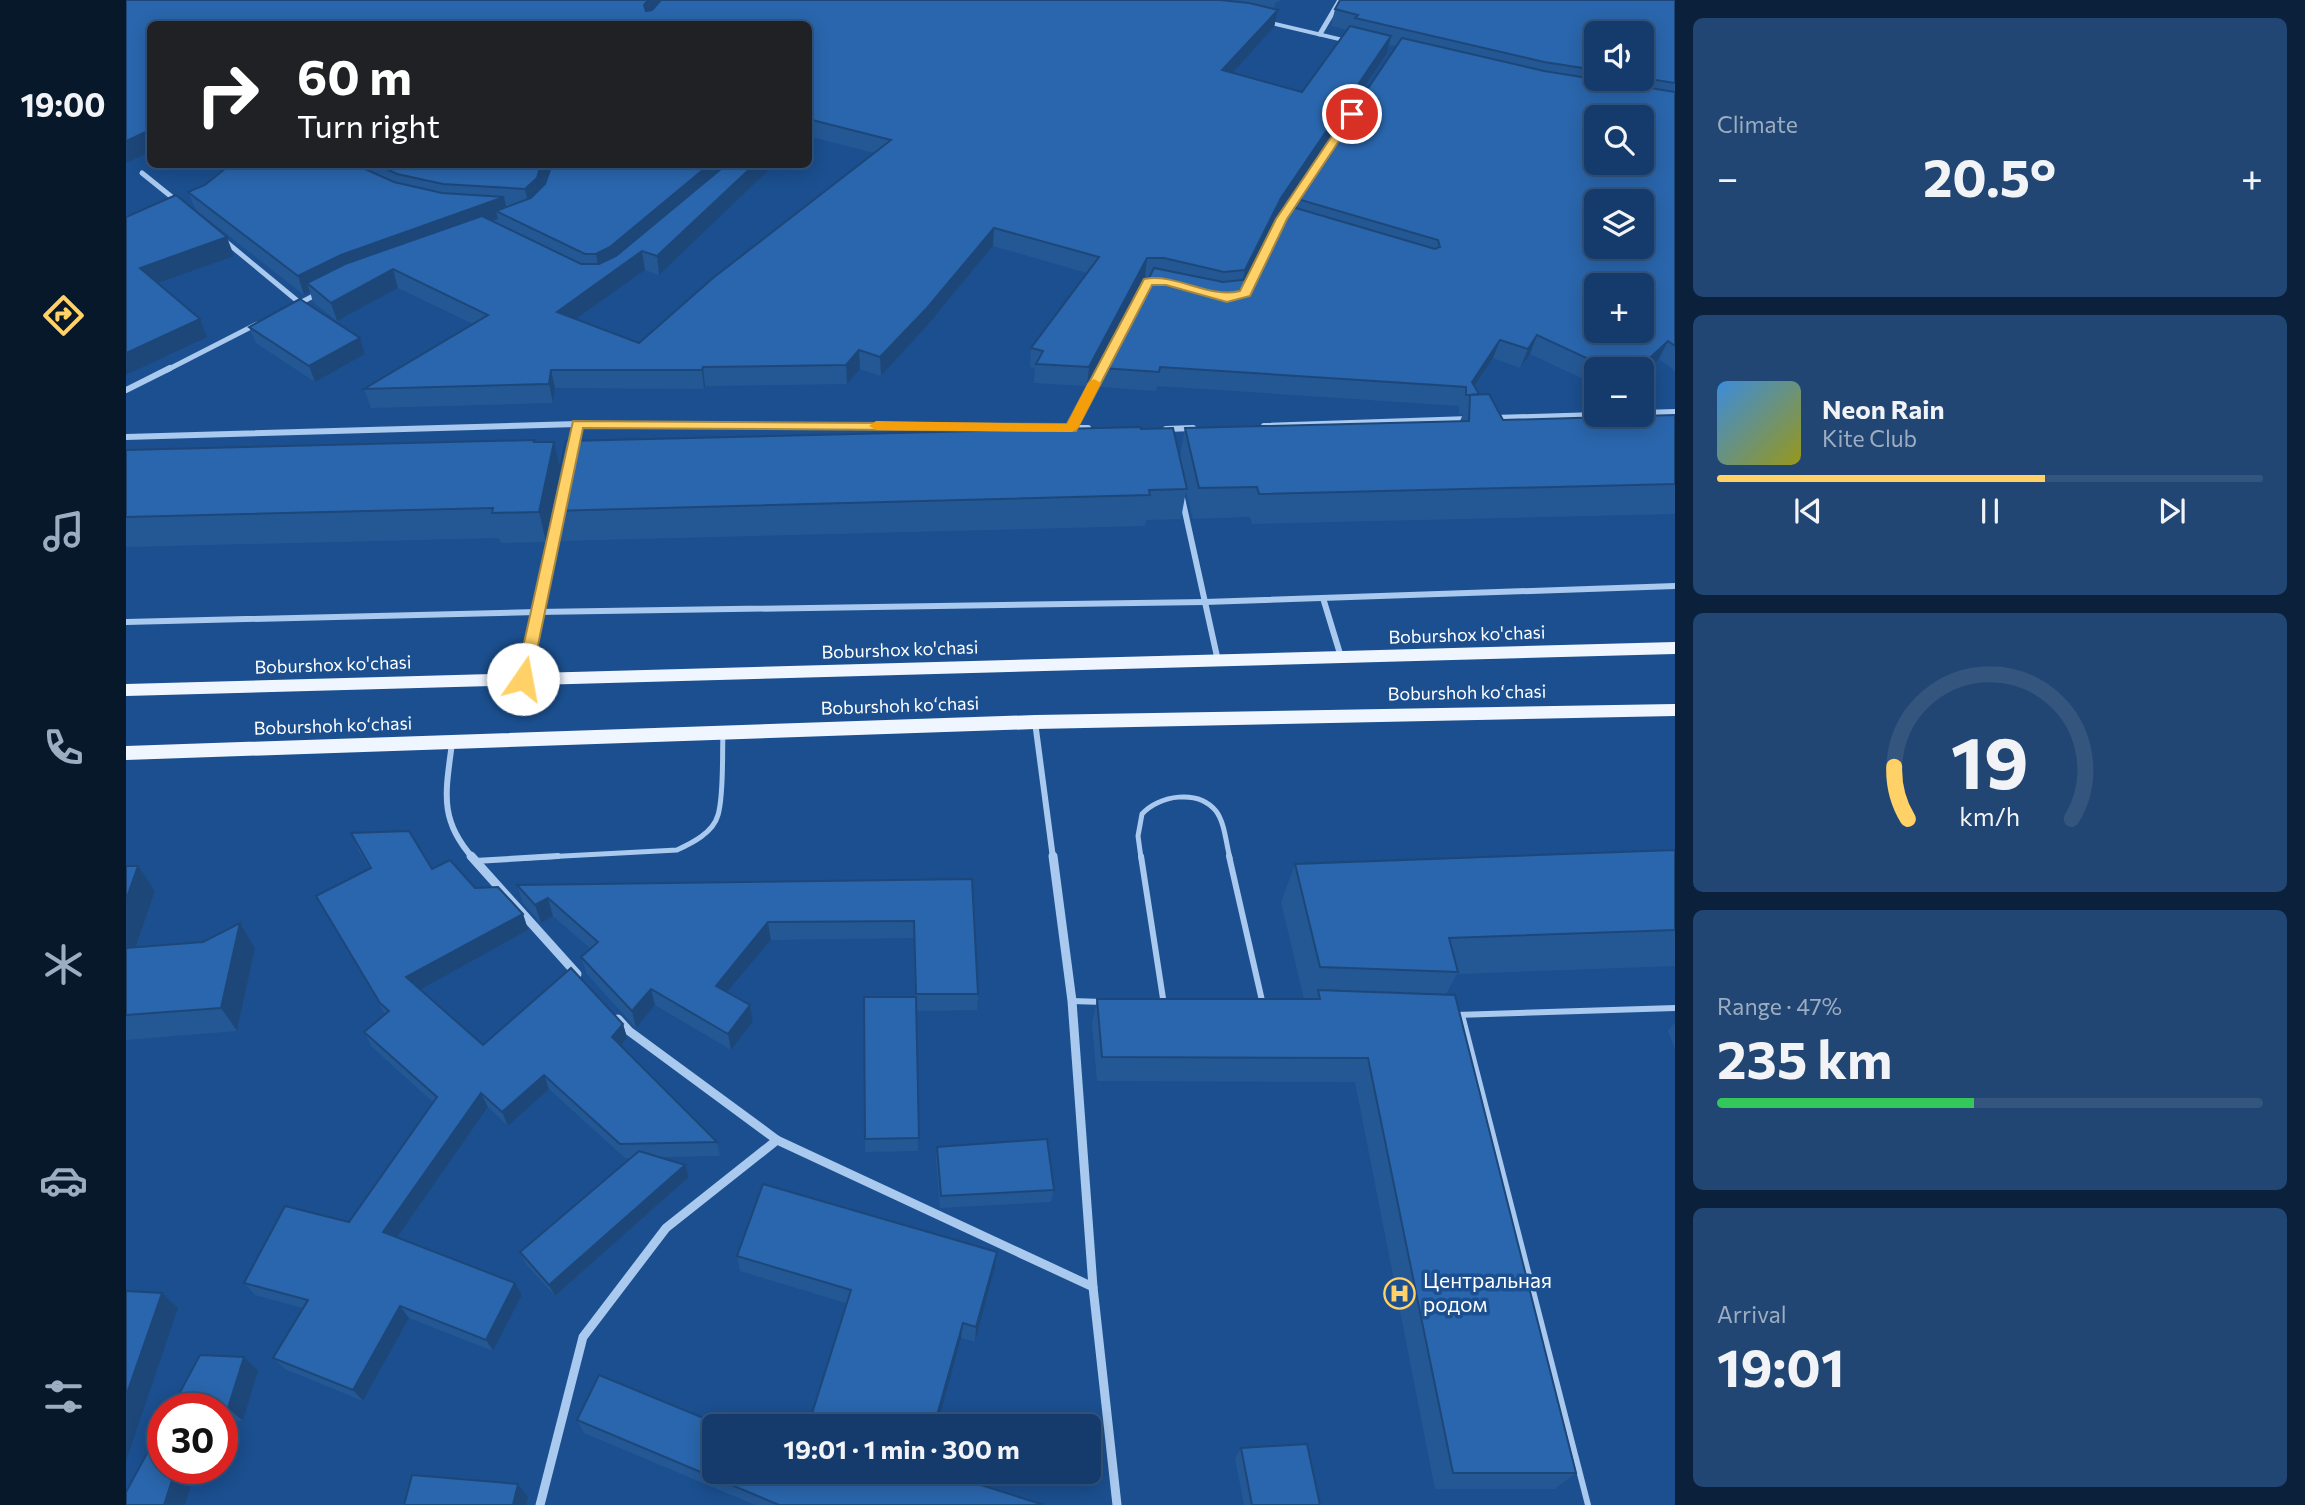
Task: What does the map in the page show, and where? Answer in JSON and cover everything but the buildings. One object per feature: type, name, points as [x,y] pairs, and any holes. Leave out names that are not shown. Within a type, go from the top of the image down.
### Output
[{"type":"main road","name":"Boburshox ko'chasi","points":[[126,690],[1675,648]]},
{"type":"main road","name":"Boburshoh koʻchasi","points":[[126,753],[1035,722],[1675,710]]},
{"type":"street","points":[[1320,34],[1340,0]]},
{"type":"street","points":[[1246,16],[1370,46]]},
{"type":"street","points":[[142,173],[184,207]]},
{"type":"street","points":[[1245,293],[1282,219],[1304,185]]},
{"type":"street","points":[[216,233],[300,303]]},
{"type":"street","points":[[1072,428],[1142,289],[1148,281],[1154,279]]},
{"type":"street","points":[[288,309],[324,291]]},
{"type":"street","points":[[126,390],[263,321]]},
{"type":"street","points":[[1654,413],[1675,412]]},
{"type":"street","points":[[1486,418],[1584,415]]},
{"type":"street","points":[[1250,426],[1472,419]]},
{"type":"street","points":[[572,451],[577,424]]},
{"type":"street","points":[[126,437],[577,424],[1099,428]]},
{"type":"street","points":[[1153,429],[1208,428]]},
{"type":"street","points":[[1167,429],[1170,443]]},
{"type":"street","points":[[1182,496],[1218,661]]},
{"type":"street","points":[[523,679],[557,518]]},
{"type":"street","points":[[126,622],[537,612],[1205,602],[1675,586]]},
{"type":"street","points":[[1324,598],[1341,657]]},
{"type":"street","points":[[1035,722],[1072,1001],[1093,1287],[1117,1505]]},
{"type":"street","points":[[452,743],[444,802],[459,843],[583,981]]},
{"type":"street","points":[[611,1011],[629,1031],[777,1140],[1093,1287]]},
{"type":"street","points":[[540,1505],[583,1337],[666,1228],[777,1140]]},
{"type":"lane","points":[[1282,219],[1294,222]]},
{"type":"lane","points":[[475,861],[677,850],[702,838],[718,815],[723,733]]},
{"type":"lane","points":[[1164,1005],[1139,836],[1140,817],[1148,806],[1159,800],[1194,799],[1216,811],[1222,824],[1264,1009],[1252,1009]]},
{"type":"lane","points":[[1072,1001],[1111,1003]]},
{"type":"lane","points":[[1151,1004],[1176,1006]]},
{"type":"lane","points":[[1449,1014],[1675,1008]]},
{"type":"lane","points":[[1462,1015],[1588,1505]]},
{"type":"slow traffic","points":[[876,426],[1072,428],[1094,383]]},
{"type":"place","name":"Центральная родом","points":[[1400,1293]]},
{"type":"route","points":[[523,679],[577,424],[1072,428],[1148,281],[1167,281],[1227,298],[1245,293],[1282,219],[1352,114]]}]
